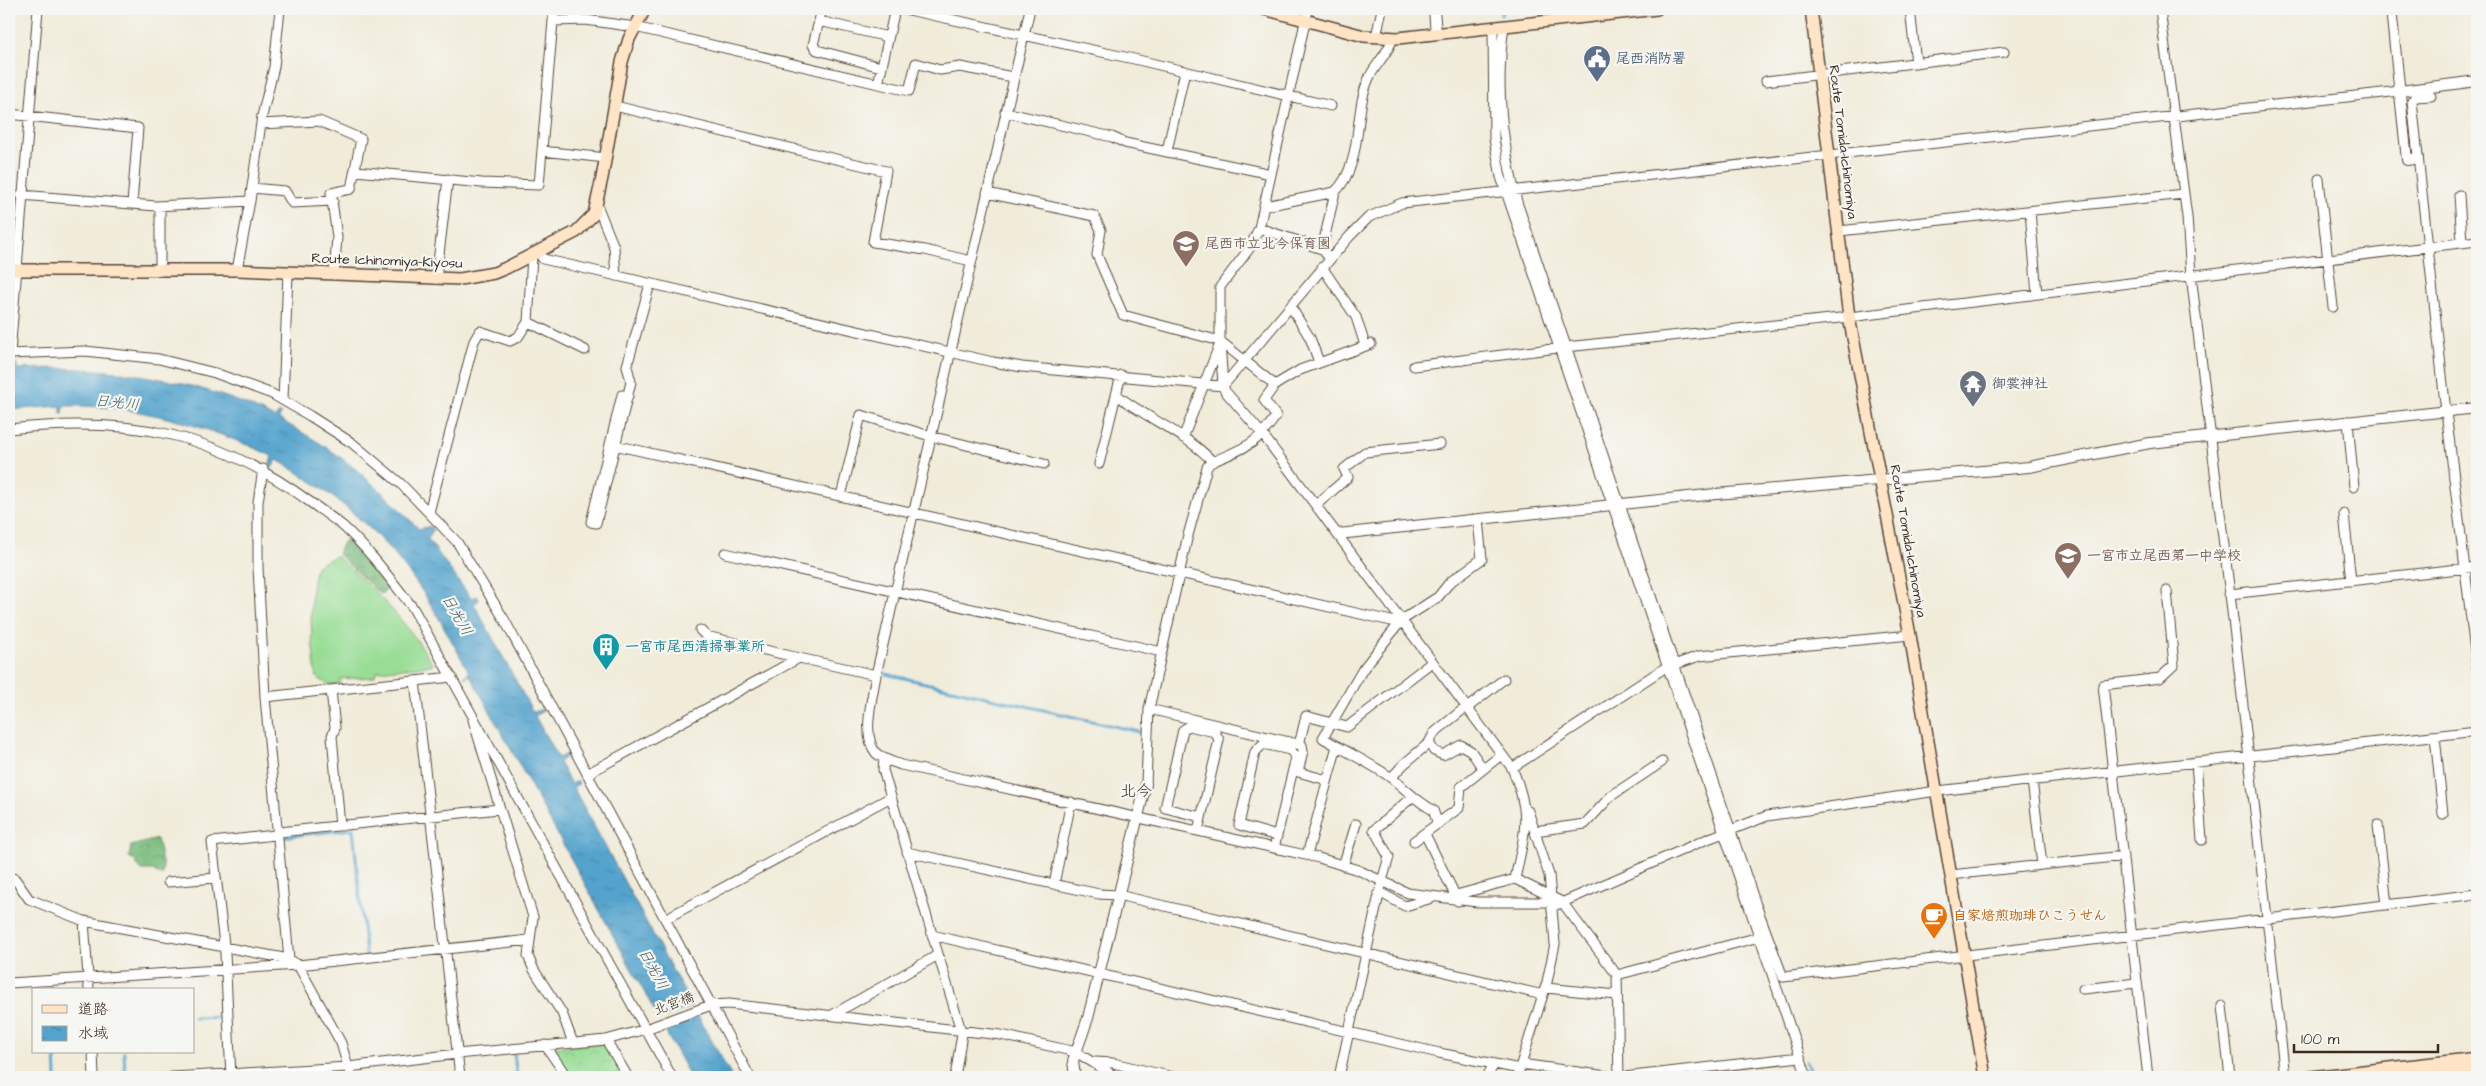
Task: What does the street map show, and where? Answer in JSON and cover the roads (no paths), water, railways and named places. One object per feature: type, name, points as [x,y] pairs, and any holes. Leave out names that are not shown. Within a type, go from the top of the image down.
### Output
[{"type":"main road","name":"Route Ichinomiya-Kiyosu","points":[[13,270],[236,270],[460,279],[494,273],[536,254],[585,225],[594,214],[616,106],[622,62],[635,27],[645,9]]},
{"type":"main road","points":[[1264,9],[1307,14],[1364,36],[1393,38],[1657,9]]},
{"type":"main road","name":"Route Tomida-Ichinomiya","points":[[1811,9],[1849,317],[1882,480],[1910,635],[1985,1077]]},
{"type":"main road","points":[[2311,1077],[2477,1058]]},
{"type":"main road","points":[[2390,1077],[2477,1068]]},
{"type":"street","points":[[38,9],[13,270],[9,354],[85,351],[159,360],[215,373],[272,394],[352,443],[401,484],[430,512],[457,542],[504,619],[750,1077]]},
{"type":"street","points":[[236,270],[250,201],[261,124],[274,67],[280,9]]},
{"type":"street","points":[[356,171],[540,185],[554,9]]},
{"type":"street","points":[[822,9],[812,45],[817,50],[881,66]]},
{"type":"street","points":[[878,84],[895,9]]},
{"type":"street","points":[[904,9],[1185,71],[1331,106]]},
{"type":"street","points":[[1030,9],[930,436],[871,699],[871,744],[876,753],[884,758],[928,772],[1071,802],[1308,856],[1343,866],[1408,893],[1458,901],[1562,902],[1727,830],[1774,814],[1937,790],[2477,731]]},
{"type":"street","points":[[1376,37],[1382,9]]},
{"type":"street","points":[[1434,9],[1436,34]]},
{"type":"street","points":[[1910,9],[1916,64]]},
{"type":"street","points":[[2160,9],[2184,194],[2191,275],[2285,1077]]},
{"type":"street","points":[[2391,9],[2407,160],[2418,158]]},
{"type":"street","points":[[1307,14],[1259,228],[1249,249],[1220,287],[1220,341],[1223,386],[1263,435],[1338,534],[1512,768],[1522,792],[1549,875],[1555,944],[1544,991],[1519,1070]]},
{"type":"street","points":[[553,21],[586,20],[635,27],[909,91],[916,63],[940,70],[960,67],[1013,77]]},
{"type":"street","points":[[819,21],[888,38]]},
{"type":"street","points":[[1499,27],[1494,139],[1496,162],[1510,191],[1727,830],[1759,937],[1807,1077]]},
{"type":"street","points":[[1322,249],[1335,192],[1350,167],[1370,76],[1389,51],[1393,38]]},
{"type":"street","points":[[1766,81],[2004,52]]},
{"type":"street","points":[[1167,151],[1185,71]]},
{"type":"street","points":[[1223,386],[1246,362],[1322,267],[1369,217],[1402,203],[2477,81]]},
{"type":"street","points":[[2431,96],[2415,97],[2412,101],[2446,412],[2477,668]]},
{"type":"street","points":[[616,106],[886,171],[873,242],[925,250],[971,261]]},
{"type":"street","points":[[1005,112],[1112,137],[1125,143],[1271,174]]},
{"type":"street","points":[[9,114],[138,128],[132,204]]},
{"type":"street","points":[[261,124],[318,121],[361,139],[351,189],[331,192],[337,237],[334,275]]},
{"type":"street","points":[[542,151],[606,158]]},
{"type":"street","points":[[436,278],[448,179]]},
{"type":"street","points":[[2319,179],[2333,307]]},
{"type":"street","points":[[252,188],[285,191],[292,203],[332,201]]},
{"type":"street","points":[[1265,206],[1335,192]]},
{"type":"street","points":[[987,193],[1094,216],[1101,230],[1097,255],[1123,315],[1220,341],[1275,385]]},
{"type":"street","points":[[1839,231],[2184,194]]},
{"type":"street","points":[[21,195],[160,206],[250,201]]},
{"type":"street","points":[[2459,195],[2462,242]]},
{"type":"street","points":[[597,205],[614,247],[616,276]]},
{"type":"street","points":[[160,206],[160,271]]},
{"type":"street","points":[[2030,211],[2037,294]]},
{"type":"street","points":[[1259,228],[1322,249],[1330,259]]},
{"type":"street","points":[[1414,366],[1849,317],[2477,240]]},
{"type":"street","points":[[430,512],[476,335],[480,331],[486,332],[510,341],[518,337],[528,322],[536,254],[543,259],[650,284],[1022,367],[1223,386]]},
{"type":"street","points":[[1075,1077],[1073,1061],[1088,1018],[1146,784],[1148,709],[1180,573],[1208,467],[1213,462],[1250,445],[1263,435],[1276,416],[1264,400],[1275,385],[1300,370],[1368,345],[1356,317],[1322,267]]},
{"type":"street","points":[[283,400],[288,273]]},
{"type":"street","points":[[613,445],[596,523],[591,522],[613,445],[628,396],[631,382],[627,366],[650,284]]},
{"type":"street","points":[[1291,307],[1310,338],[1320,362]]},
{"type":"street","points":[[528,322],[585,350]]},
{"type":"street","points":[[1183,438],[1206,384],[1220,341]]},
{"type":"street","points":[[1099,464],[1121,375]]},
{"type":"street","points":[[1117,395],[1133,408],[1149,414],[1204,452],[1213,462]]},
{"type":"street","points":[[1338,534],[1616,505],[2029,467],[2150,443],[2477,408]]},
{"type":"street","points":[[840,496],[861,415],[930,436],[1044,464]]},
{"type":"street","points":[[2348,421],[2354,487]]},
{"type":"street","points":[[9,429],[60,424],[120,426],[178,436],[204,444],[263,469],[343,527],[380,566],[413,608],[672,1077]]},
{"type":"street","points":[[1316,505],[1348,477],[1344,469],[1365,452],[1440,444]]},
{"type":"street","points":[[613,445],[1401,621]]},
{"type":"street","points":[[263,469],[258,502],[258,568],[265,697],[289,959]]},
{"type":"street","points":[[2344,514],[2351,581]]},
{"type":"street","points":[[1438,824],[1433,810],[1412,796],[1391,778],[1360,757],[1323,738],[1363,668],[1401,621],[1438,597],[1450,582],[1482,559],[1478,520]]},
{"type":"street","points":[[725,553],[1162,652]]},
{"type":"street","points":[[2228,594],[2477,567]]},
{"type":"street","points":[[2148,1077],[2103,685],[2160,678],[2174,665],[2166,591]]},
{"type":"street","points":[[700,630],[706,636],[876,675]]},
{"type":"street","points":[[1512,768],[1671,665],[1699,656],[1910,635]]},
{"type":"street","points":[[587,774],[799,658]]},
{"type":"street","points":[[1298,744],[1306,716],[1332,721],[1347,727],[1432,662]]},
{"type":"street","points":[[265,697],[452,677]]},
{"type":"street","points":[[1391,778],[1429,743],[1434,733],[1504,679]]},
{"type":"street","points":[[415,681],[460,1077]]},
{"type":"street","points":[[331,690],[335,728],[332,736],[340,826]]},
{"type":"street","points":[[1148,709],[1302,745],[1303,752],[1298,772],[1327,780]]},
{"type":"street","points":[[474,716],[472,722],[533,917],[528,956],[562,1013],[573,1043]]},
{"type":"street","points":[[1198,831],[1219,740],[1215,732],[1189,726],[1183,730],[1165,808],[1201,817]]},
{"type":"street","points":[[2435,736],[2443,814]]},
{"type":"street","points":[[1429,743],[1434,751],[1443,755],[1461,745],[1471,751],[1483,769]]},
{"type":"street","points":[[1274,848],[1277,836],[1296,757],[1290,750],[1264,744],[1255,752],[1239,825],[1277,836]]},
{"type":"street","points":[[1308,856],[1337,746]]},
{"type":"street","points":[[1414,841],[1459,808],[1461,787],[1501,755]]},
{"type":"street","points":[[884,758],[883,770],[889,798],[957,1029],[962,1034],[955,1077]]},
{"type":"street","points":[[1535,832],[1585,824],[1611,796],[1662,762]]},
{"type":"street","points":[[2196,762],[2202,840]]},
{"type":"street","points":[[2032,780],[2042,865]]},
{"type":"street","points":[[1515,879],[1526,832],[1526,813],[1522,792]]},
{"type":"street","points":[[1339,1077],[1379,892],[1389,857],[1374,830],[1412,796]]},
{"type":"street","points":[[665,919],[889,798]]},
{"type":"street","points":[[889,798],[932,935],[935,956]]},
{"type":"street","points":[[1054,884],[1071,802]]},
{"type":"street","points":[[231,1076],[224,946],[212,842],[277,833],[499,809]]},
{"type":"street","points":[[1343,866],[1356,824]]},
{"type":"street","points":[[2378,825],[2387,905]]},
{"type":"street","points":[[1727,830],[1783,977],[2477,894]]},
{"type":"street","points":[[1425,834],[1458,901]]},
{"type":"street","points":[[907,852],[1054,884],[1118,895],[1366,954],[1544,991],[1617,995]]},
{"type":"street","points":[[1951,875],[2123,856]]},
{"type":"street","points":[[9,877],[15,879],[29,899],[84,921],[289,959],[298,965],[341,1043],[351,1077]]},
{"type":"street","points":[[168,882],[215,878]]},
{"type":"street","points":[[1458,901],[1460,894],[1515,879],[1551,901]]},
{"type":"street","points":[[1379,892],[1406,906],[1435,897]]},
{"type":"street","points":[[1562,902],[1617,976],[1619,1077]]},
{"type":"street","points":[[84,921],[89,988]]},
{"type":"street","points":[[932,935],[1519,1070],[1614,1077]]},
{"type":"street","points":[[1617,976],[1759,937]]},
{"type":"street","points":[[9,983],[226,971],[446,950],[529,940]]},
{"type":"street","points":[[832,1015],[935,956]]},
{"type":"street","points":[[2082,989],[2137,983]]},
{"type":"street","points":[[711,1005],[749,1005],[1001,1035],[1076,1052],[1116,1077]]},
{"type":"street","name":"北宮橋","points":[[172,1077],[231,1076],[348,1067],[606,1040],[646,1029],[711,1005]]},
{"type":"street","points":[[2222,1006],[2230,1077]]},
{"type":"street","points":[[606,1040],[628,1077]]},
{"type":"street","points":[[545,1046],[567,1077]]},
{"type":"street","points":[[93,1054],[94,1077]]},
{"type":"street","points":[[1624,1077],[1800,1057]]},
{"type":"street","points":[[1094,1062],[1113,1063],[1173,1077]]},
{"type":"street","points":[[1487,1077],[1494,1064]]},
{"type":"water","name":"日光川","points":[[13,364],[17,364],[17,369],[84,369],[117,372],[182,383],[245,404],[275,418],[279,413],[281,414],[279,419],[336,454],[358,471],[419,529],[430,526],[433,530],[428,539],[471,598],[477,596],[479,600],[474,604],[533,712],[542,709],[543,711],[535,716],[558,758],[568,753],[570,754],[559,762],[571,784],[578,781],[579,784],[573,787],[692,1006],[659,1019],[470,675],[463,678],[469,672],[434,609],[418,585],[382,540],[332,496],[296,471],[277,460],[272,468],[269,467],[272,456],[197,426],[144,413],[91,406],[64,406],[63,414],[61,414],[61,406],[9,410],[9,371],[13,370]]},
{"type":"water","points":[[697,1014],[732,1077],[690,1077],[663,1027]]},
{"type":"waterway","points":[[1501,15],[1502,9]]},
{"type":"waterway","points":[[1498,130],[1501,151]]},
{"type":"waterway","points":[[1503,164],[1510,190]]},
{"type":"waterway","points":[[886,674],[1140,732]]},
{"type":"waterway","points":[[282,837],[353,829],[366,956]]},
{"type":"waterway","points":[[195,1018],[225,1017]]},
{"type":"waterway","points":[[514,1053],[517,1077]]},
{"type":"waterway","points":[[55,1054],[56,1077]]},
{"type":"waterway","points":[[124,1054],[125,1074]]},
{"type":"waterway","points":[[1806,1062],[1812,1077]]},
{"type":"place","name":"尾西消防署","points":[[1597,83]]},
{"type":"place","name":"尾西市立北今保育園","points":[[1186,268]]},
{"type":"place","name":"御裳神社","points":[[1973,408]]},
{"type":"place","name":"一宮市立尾西第一中学校","points":[[2068,580]]},
{"type":"place","name":"一宮市尾西清掃事業所","points":[[606,671]]},
{"type":"place","name":"自家焙煎珈琲ひこうせん","points":[[1934,940]]},
{"type":"district","name":"北今","points":[[1136,791]]}]
